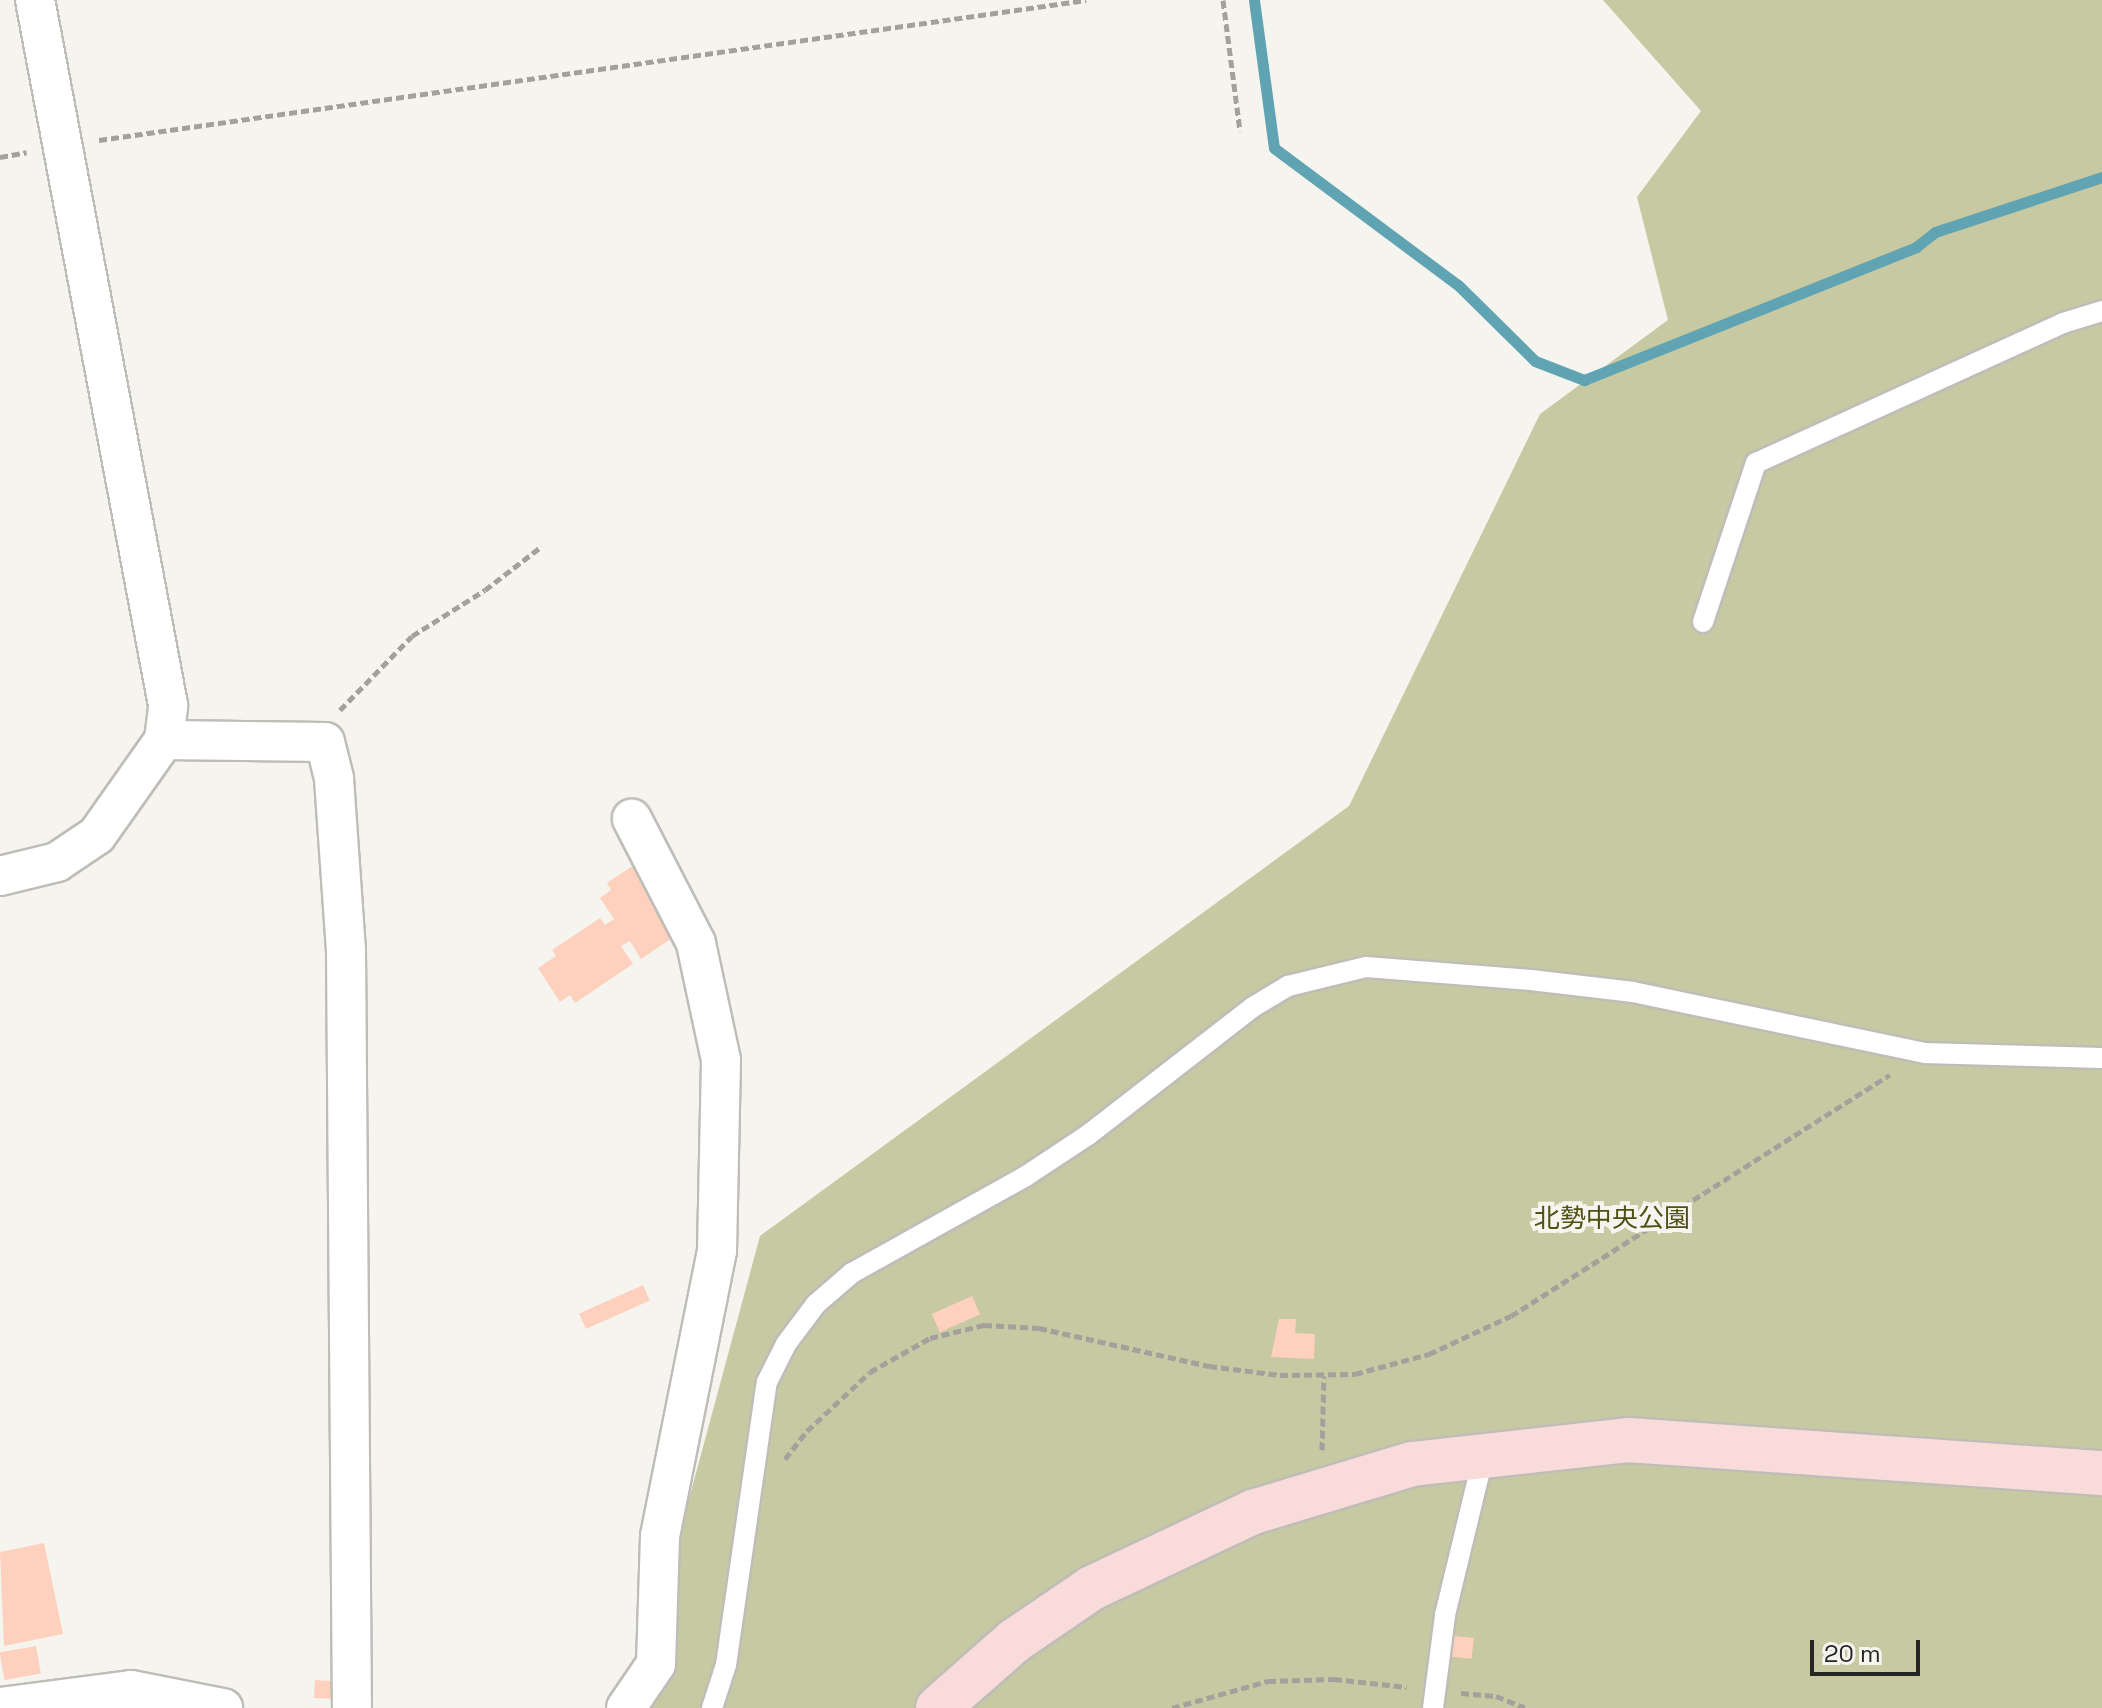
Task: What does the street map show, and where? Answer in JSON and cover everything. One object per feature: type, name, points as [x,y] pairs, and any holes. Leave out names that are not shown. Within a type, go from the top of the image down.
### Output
[{"type":"street","points":[[0,876],[79,851],[97,835],[164,740],[166,692],[35,0]]},
{"type":"street","points":[[164,740],[325,742],[340,827],[346,951],[352,1708]]},
{"type":"street","points":[[626,1708],[656,1664],[660,1536],[717,1251],[721,1060],[696,943],[632,819]]},
{"type":"street","points":[[938,1708],[1014,1641],[1092,1588],[1253,1512],[1412,1464],[1484,1453],[1628,1440],[2102,1473]]},
{"type":"street","points":[[0,1707],[131,1690],[223,1708]]},
{"type":"lane","points":[[1703,622],[1756,463],[2063,323],[2102,311]]},
{"type":"lane","points":[[712,1708],[726,1665],[767,1382],[786,1344],[816,1304],[852,1273],[1076,1143],[1253,1007],[1288,986],[1366,967],[1531,980],[1633,992],[1925,1053],[2102,1058]]},
{"type":"lane","points":[[1433,1699],[1445,1615],[1484,1453]]},
{"type":"path","points":[[63,145],[1086,0]]},
{"type":"path","points":[[1223,0],[1240,131]]},
{"type":"path","points":[[325,742],[328,724],[412,636],[485,590],[542,546]]},
{"type":"path","points":[[751,1504],[807,1431],[870,1372],[930,1338],[984,1325],[1039,1328],[1209,1366],[1324,1376],[1355,1374],[1429,1354],[1511,1316],[1925,1053]]},
{"type":"path","points":[[1321,1491],[1324,1376]]},
{"type":"path","points":[[1172,1708],[1268,1681],[1334,1679],[1433,1699],[1496,1696],[1525,1708]]},
{"type":"green space","name":"北勢中央公園","points":[[1603,0],[2102,0],[2102,1708],[618,1708],[679,1536],[760,1236],[1349,806],[1540,414],[1668,320],[1637,197],[1701,111]]},
{"type":"building","points":[[638,862],[687,928],[641,959],[630,941],[621,946],[633,964],[575,1003],[570,995],[560,1002],[538,968],[556,956],[552,950],[600,918],[605,925],[614,919],[600,898],[611,890],[607,883]]},
{"type":"building","points":[[643,1285],[650,1301],[586,1329],[579,1313]]},
{"type":"building","points":[[972,1296],[980,1314],[940,1332],[932,1314]]},
{"type":"building","points":[[1279,1319],[1296,1319],[1295,1333],[1315,1334],[1314,1359],[1271,1357]]},
{"type":"building","points":[[44,1543],[63,1634],[4,1646],[0,1552]]},
{"type":"building","points":[[1446,1635],[1474,1638],[1472,1659],[1444,1656]]},
{"type":"building","points":[[36,1646],[41,1674],[4,1680],[0,1652]]},
{"type":"building","points":[[315,1680],[332,1681],[331,1699],[314,1698]]},
{"type":"waterway","points":[[1254,0],[1274,148],[1458,285],[1535,361],[1584,380],[1916,247],[1935,232],[2102,177]]}]
